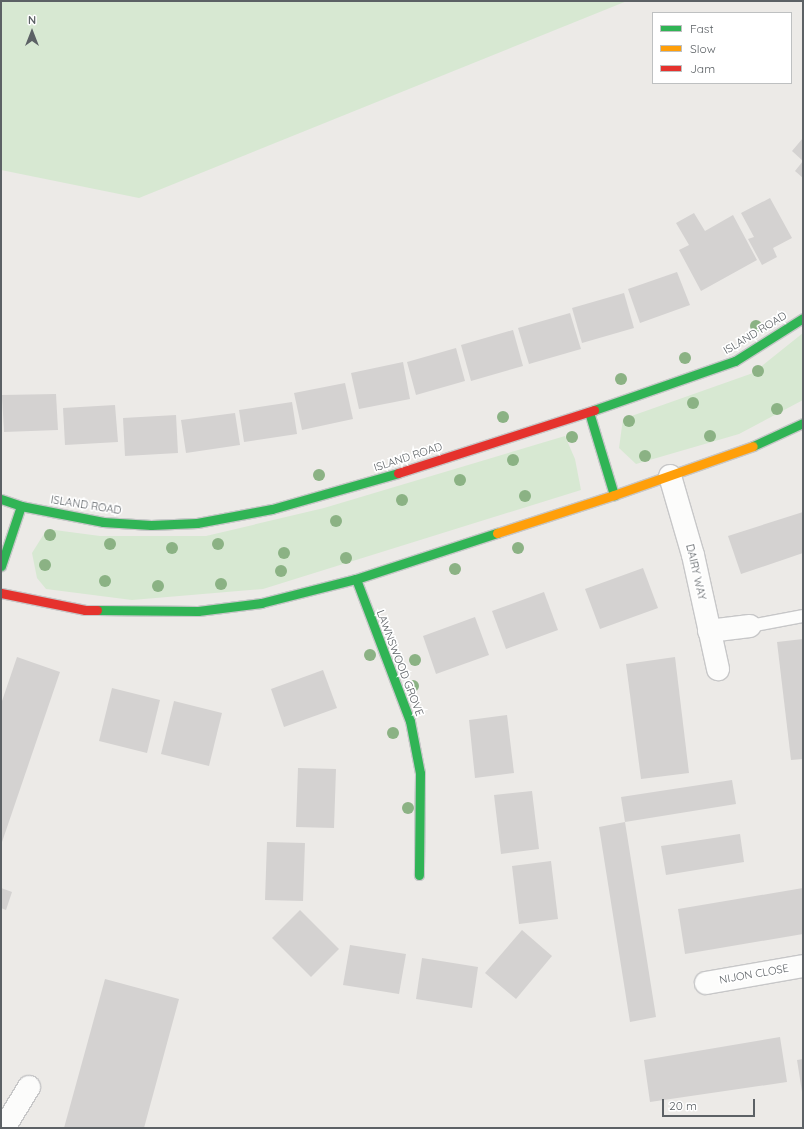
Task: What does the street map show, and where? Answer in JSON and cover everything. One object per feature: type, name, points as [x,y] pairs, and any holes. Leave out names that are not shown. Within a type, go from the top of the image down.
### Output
[{"type":"main road","name":"ISLAND ROAD","points":[[1,499],[21,506],[103,522],[151,525],[197,523],[272,509],[363,484],[589,412],[735,361],[777,336],[803,318]]},
{"type":"main road","points":[[589,412],[614,495]]},
{"type":"main road","points":[[1,593],[85,610],[141,612],[198,611],[261,603],[356,580],[614,495],[757,445],[803,422]]},
{"type":"main road","points":[[1,566],[21,506]]},
{"type":"main road","name":"LAWNSWOOD GROVE","points":[[356,580],[410,721],[420,773],[419,875]]},
{"type":"street","name":"DAIRY WAY","points":[[670,476],[693,555],[718,670]]},
{"type":"street","points":[[709,632],[750,626]]},
{"type":"street","name":"NIJON CLOSE","points":[[706,982],[803,966]]},
{"type":"street","points":[[4,1128],[29,1087]]},
{"type":"lane","points":[[750,626],[803,616]]},
{"type":"green space","points":[[1,1],[627,1],[139,198],[1,170]]},
{"type":"green space","points":[[803,333],[803,400],[739,434],[636,464],[619,448],[623,419],[753,373]]},
{"type":"green space","points":[[565,436],[575,459],[581,490],[263,589],[132,600],[46,589],[37,578],[32,553],[47,529],[100,536],[206,536],[324,508]]},
{"type":"building","points":[[803,138],[803,161],[792,151]]},
{"type":"building","points":[[803,161],[803,178],[795,171]]},
{"type":"building","points":[[770,198],[792,238],[773,248],[777,257],[762,265],[748,239],[754,237],[741,213]]},
{"type":"building","points":[[694,213],[705,231],[733,215],[757,260],[701,291],[679,250],[689,245],[676,223]]},
{"type":"building","points":[[677,272],[690,305],[640,323],[628,289]]},
{"type":"building","points":[[624,293],[634,328],[582,343],[572,308]]},
{"type":"building","points":[[570,313],[581,349],[529,364],[518,328]]},
{"type":"building","points":[[513,330],[523,366],[471,381],[461,345]]},
{"type":"building","points":[[456,348],[465,381],[416,395],[407,362]]},
{"type":"building","points":[[403,362],[410,399],[359,409],[351,373]]},
{"type":"building","points":[[345,383],[353,419],[302,430],[294,393]]},
{"type":"building","points":[[56,394],[58,430],[4,432],[2,395]]},
{"type":"building","points":[[292,402],[297,434],[244,442],[239,410]]},
{"type":"building","points":[[115,405],[118,442],[65,445],[63,408]]},
{"type":"building","points":[[235,413],[240,445],[186,453],[181,420]]},
{"type":"building","points":[[176,415],[178,453],[125,456],[123,418]]},
{"type":"building","points":[[803,512],[803,553],[741,574],[728,536]]},
{"type":"building","points":[[643,568],[658,608],[600,629],[585,589]]},
{"type":"building","points":[[544,592],[558,630],[506,649],[492,611]]},
{"type":"building","points":[[475,617],[489,655],[436,674],[423,636]]},
{"type":"building","points":[[803,639],[803,759],[791,760],[777,642]]},
{"type":"building","points":[[17,657],[60,672],[1,845],[1,704]]},
{"type":"building","points":[[675,657],[689,773],[641,779],[626,664]]},
{"type":"building","points":[[323,670],[337,708],[284,727],[271,689]]},
{"type":"building","points":[[112,688],[160,700],[147,753],[99,741]]},
{"type":"building","points":[[174,701],[222,713],[209,766],[161,754]]},
{"type":"building","points":[[507,715],[514,773],[475,778],[469,720]]},
{"type":"building","points":[[298,768],[336,769],[334,828],[296,827]]},
{"type":"building","points":[[732,780],[736,804],[625,822],[621,797]]},
{"type":"building","points":[[532,791],[539,849],[501,854],[494,795]]},
{"type":"building","points":[[625,822],[656,1017],[630,1022],[599,827]]},
{"type":"building","points":[[740,834],[744,862],[666,875],[661,846]]},
{"type":"building","points":[[267,842],[305,843],[303,901],[265,900]]},
{"type":"building","points":[[551,861],[558,919],[519,924],[512,866]]},
{"type":"building","points":[[1,888],[12,892],[6,910],[1,908]]},
{"type":"building","points":[[803,888],[803,934],[685,954],[678,909]]},
{"type":"building","points":[[300,910],[339,949],[311,977],[272,938]]},
{"type":"building","points":[[522,930],[552,956],[516,999],[485,973]]},
{"type":"building","points":[[350,945],[406,954],[399,994],[343,985]]},
{"type":"building","points":[[422,958],[478,967],[472,1008],[416,999]]},
{"type":"building","points":[[105,979],[179,999],[144,1128],[64,1128]]},
{"type":"building","points":[[780,1037],[787,1082],[650,1102],[644,1060]]},
{"type":"building","points":[[803,1059],[803,1092],[802,1092],[797,1060]]},
{"type":"traffic: fast","points":[[594,410],[735,361],[803,318]]},
{"type":"traffic: fast","points":[[589,412],[614,495]]},
{"type":"traffic: fast","points":[[753,446],[803,423]]},
{"type":"traffic: fast","points":[[1,499],[21,506],[103,522],[151,525],[197,523],[272,509],[398,473]]},
{"type":"traffic: fast","points":[[1,566],[21,506]]},
{"type":"traffic: fast","points":[[97,610],[198,611],[261,603],[356,579],[497,533]]},
{"type":"traffic: fast","points":[[356,579],[410,721],[420,773],[419,875]]},
{"type":"traffic: slow","points":[[497,533],[614,495],[753,446]]},
{"type":"traffic: jam","points":[[398,473],[594,410]]},
{"type":"traffic: jam","points":[[1,593],[85,610],[97,610]]}]
